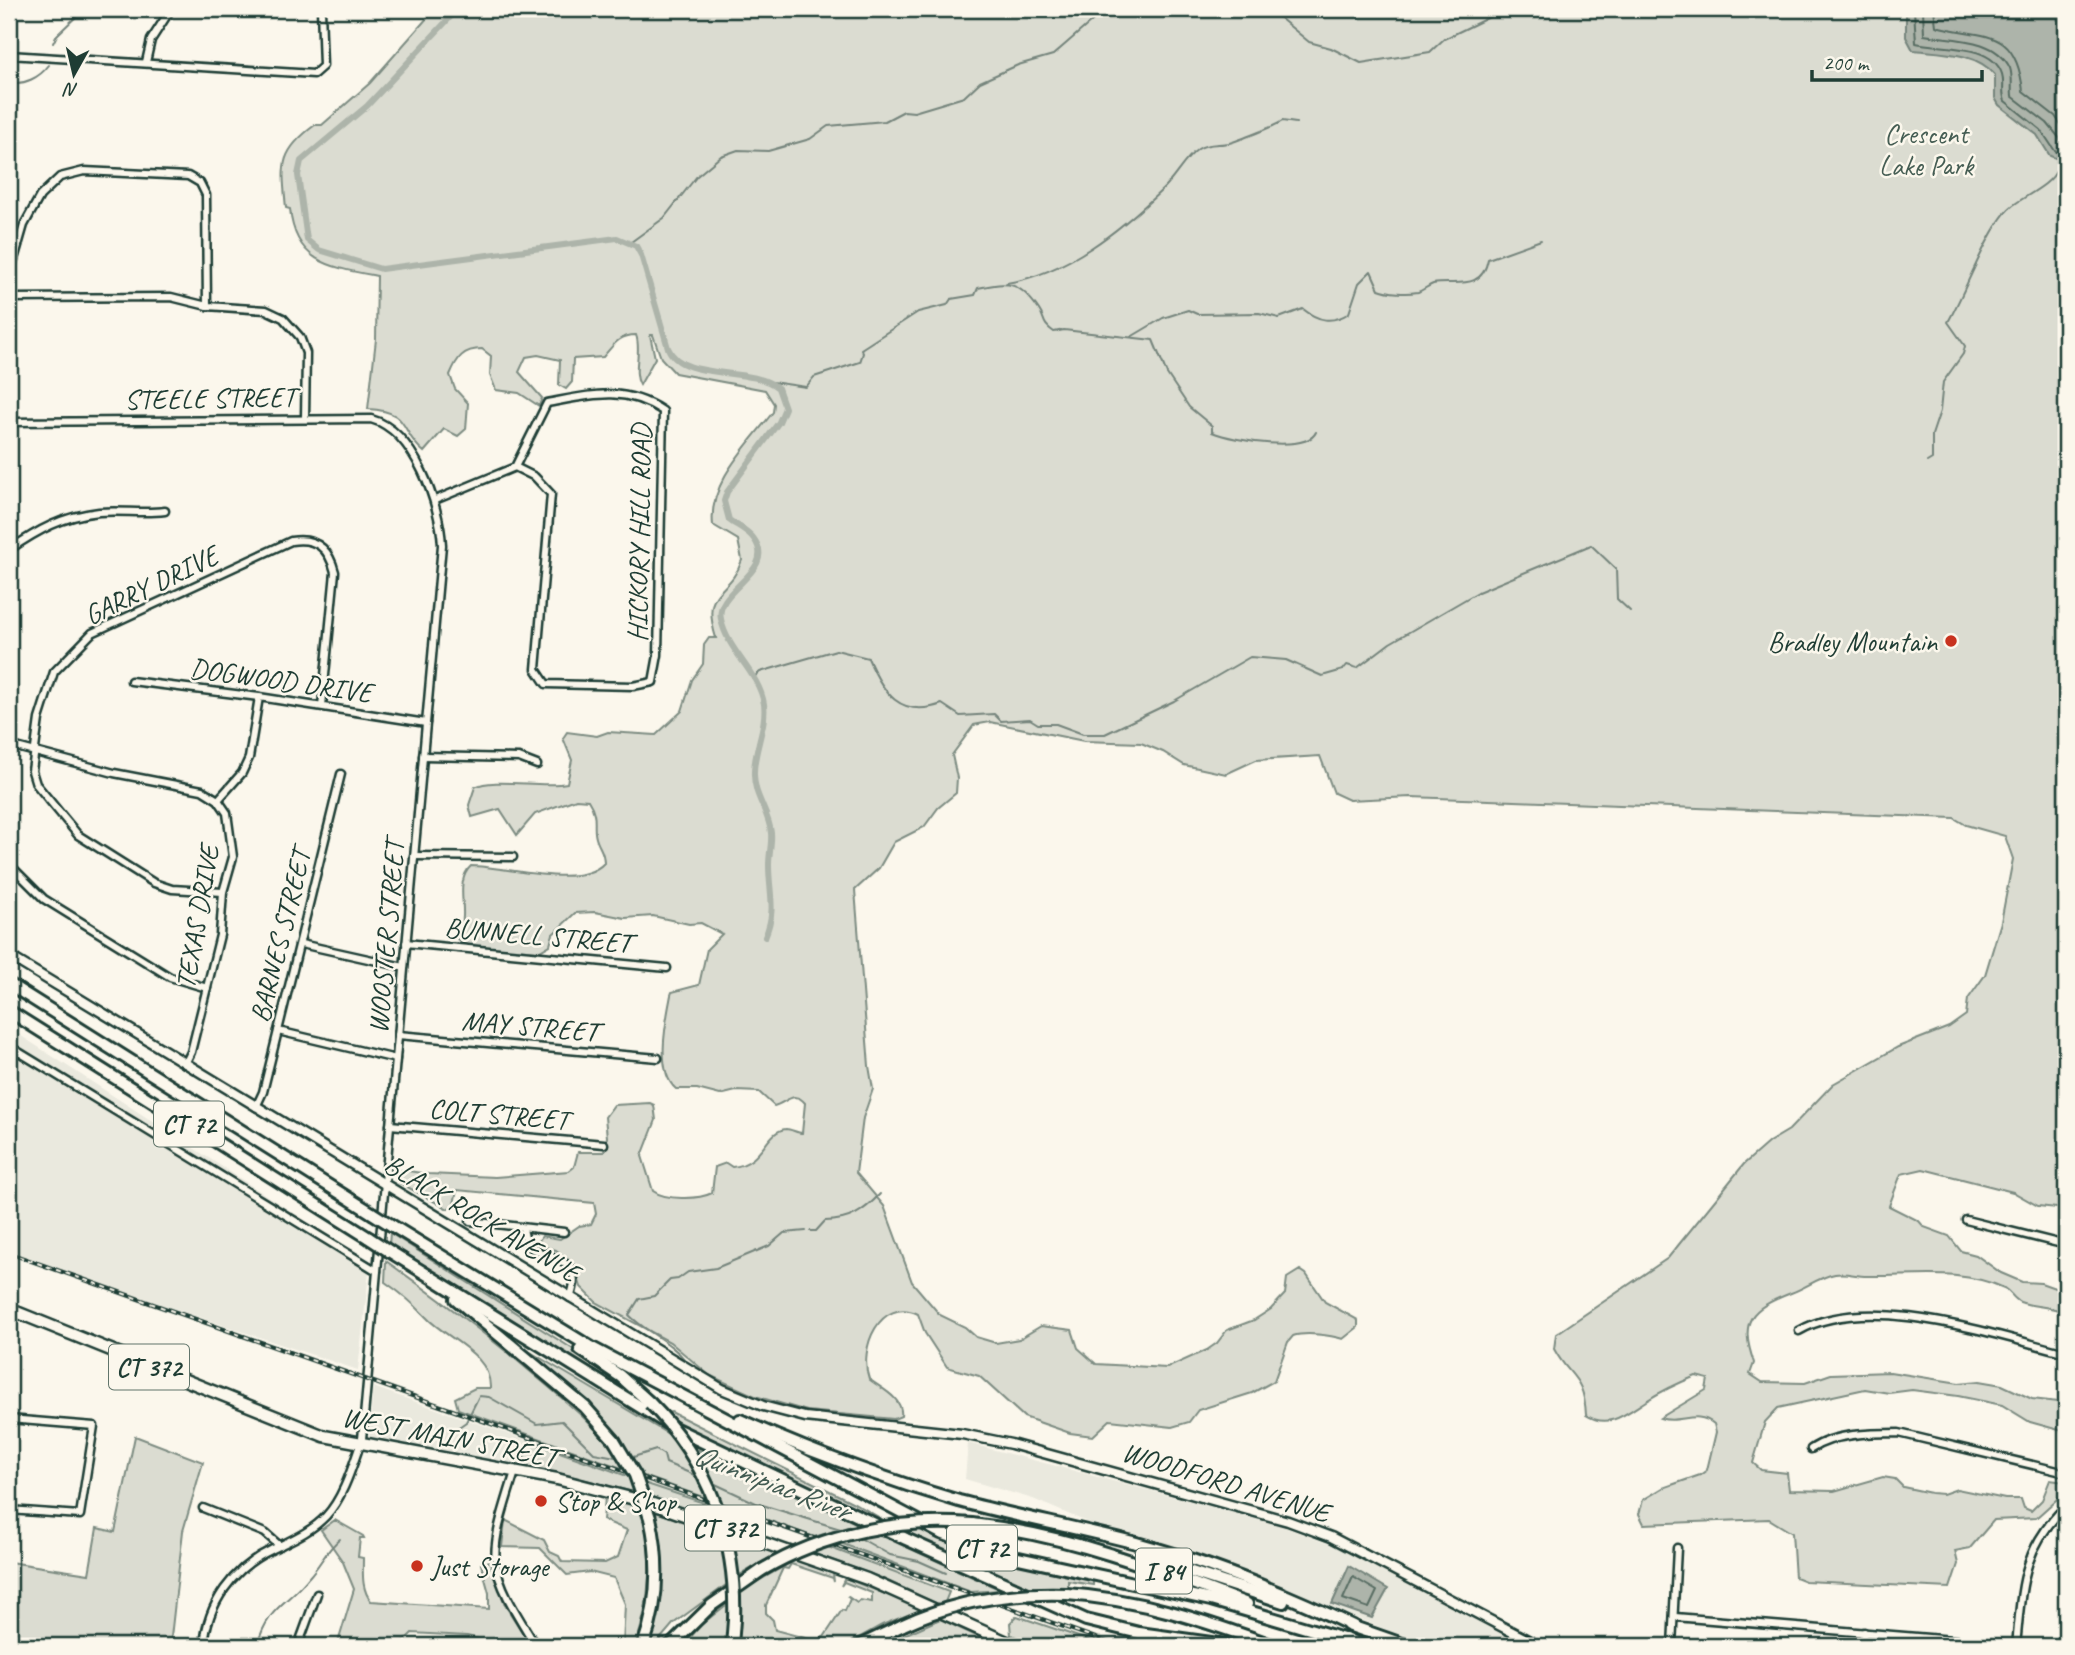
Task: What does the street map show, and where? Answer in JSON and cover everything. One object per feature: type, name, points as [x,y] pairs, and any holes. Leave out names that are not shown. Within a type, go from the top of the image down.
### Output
[{"type":"highway","name":"CT 72","points":[[9,984],[467,1273],[644,1376],[910,1518],[961,1541],[1021,1559],[1211,1600],[1350,1641]]},
{"type":"highway","name":"CT 72","points":[[9,1011],[676,1429],[968,1568],[1093,1622],[1139,1633],[1233,1646]]},
{"type":"highway","points":[[412,1265],[584,1407],[614,1440],[635,1475],[650,1518],[655,1552],[656,1590],[643,1646]]},
{"type":"highway","points":[[467,1273],[490,1293],[607,1367],[650,1403],[687,1447],[716,1503],[731,1559],[734,1620],[732,1646]]},
{"type":"highway","points":[[644,1376],[852,1466],[973,1504],[1175,1555],[1277,1592],[1353,1626]]},
{"type":"highway","name":"I 84","points":[[670,1646],[712,1605],[762,1570],[815,1545],[859,1532],[924,1522],[972,1524],[1056,1538],[1160,1569],[1365,1646]]},
{"type":"highway","points":[[1056,1538],[1139,1555],[1408,1646]]},
{"type":"highway","name":"I 84","points":[[859,1646],[903,1625],[975,1601],[1015,1595],[1067,1594],[1161,1608],[1274,1646]]},
{"type":"main road","name":"WEST MAIN STREET","points":[[9,1309],[298,1427],[360,1444],[587,1486],[650,1503],[891,1588],[1016,1646]]},
{"type":"street","points":[[146,62],[151,40],[171,9]]},
{"type":"street","points":[[9,55],[314,74],[323,66],[321,9]]},
{"type":"street","points":[[9,277],[24,225],[40,196],[60,177],[84,171],[188,176],[200,183],[206,195],[207,306]]},
{"type":"street","points":[[9,298],[171,297],[207,306],[266,310],[293,326],[306,353],[305,418]]},
{"type":"street","name":"HICKORY HILL ROAD","points":[[602,393],[642,397],[663,411],[658,655],[653,682],[633,686],[545,684],[536,669],[551,494],[535,477],[514,467],[547,404],[602,393]]},
{"type":"street","name":"STEELE STREET","points":[[9,422],[372,419],[386,424],[404,441]]},
{"type":"street","name":"WOOSTER STREET","points":[[204,1646],[210,1617],[226,1586],[251,1561],[312,1528],[330,1511],[342,1492],[360,1444],[442,545],[441,520],[435,500],[404,441]]},
{"type":"street","points":[[435,500],[514,467]]},
{"type":"street","points":[[9,550],[44,526],[62,519],[100,512],[165,511]]},
{"type":"street","name":"GARRY DRIVE","points":[[223,892],[172,889],[154,883],[78,835],[36,784],[32,771],[39,719],[54,672],[92,632],[291,541],[306,539],[321,545],[332,557],[335,572],[323,706]]},
{"type":"street","name":"DOGWOOD DRIVE","points":[[131,681],[323,706],[426,723]]},
{"type":"street","points":[[9,745],[114,773],[179,783],[201,790],[218,800],[242,773],[248,758],[259,697]]},
{"type":"street","points":[[423,755],[519,758],[537,765]]},
{"type":"street","name":"BARNES STREET","points":[[256,1107],[263,1092],[301,944],[341,774]]},
{"type":"street","name":"TEXAS DRIVE","points":[[185,1063],[191,1052],[220,935],[223,892],[233,857],[232,832],[227,813],[218,800]]},
{"type":"street","points":[[414,856],[513,857]]},
{"type":"street","points":[[9,864],[28,885],[55,906],[170,977],[207,988]]},
{"type":"street","name":"BUNNELL STREET","points":[[406,943],[667,968]]},
{"type":"street","points":[[301,944],[404,967]]},
{"type":"street","name":"BLACK ROCK AVENUE","points":[[9,956],[701,1378],[763,1406],[826,1420],[962,1434]]},
{"type":"street","points":[[278,1031],[396,1059]]},
{"type":"street","name":"MAY STREET","points":[[398,1035],[658,1058]]},
{"type":"street","points":[[9,1046],[377,1271]]},
{"type":"street","name":"COLT STREET","points":[[390,1125],[604,1144]]},
{"type":"street","points":[[1966,1220],[2066,1245]]},
{"type":"street","points":[[470,1221],[564,1232]]},
{"type":"street","points":[[523,1229],[527,1246],[555,1256],[568,1267],[574,1284],[570,1298]]},
{"type":"street","points":[[1800,1331],[1816,1321],[1895,1315],[1922,1318],[2066,1353]]},
{"type":"street","points":[[9,1419],[94,1426],[80,1515],[9,1510]]},
{"type":"street","points":[[1811,1449],[1822,1441],[1876,1433],[1899,1433],[2066,1473]]},
{"type":"street","name":"WOODFORD AVENUE","points":[[962,1434],[1205,1496],[1312,1529],[1539,1646]]},
{"type":"street","points":[[515,1472],[495,1537],[495,1567],[505,1596],[536,1646]]},
{"type":"street","points":[[2016,1646],[2028,1557],[2050,1521],[2066,1506]]},
{"type":"street","points":[[203,1508],[265,1533],[280,1546]]},
{"type":"street","points":[[1672,1646],[1677,1548]]},
{"type":"street","points":[[298,1646],[317,1594]]},
{"type":"street","points":[[1675,1617],[2025,1646]]},
{"type":"street","points":[[1862,1646],[1864,1633]]},
{"type":"shaded area","points":[[9,1028],[370,1263],[358,1370],[21,1258],[9,1251]]},
{"type":"shaded area","points":[[373,1387],[529,1441],[522,1467],[373,1441],[369,1437]]},
{"type":"shaded area","points":[[968,1443],[1274,1523],[1342,1549],[1529,1646],[1427,1646],[1217,1563],[1103,1529],[1033,1499],[965,1479]]},
{"type":"green space","name":"Crescent Lake Park","points":[[435,9],[2066,9],[2066,1209],[2038,1206],[2013,1192],[1923,1169],[1901,1174],[1889,1206],[1919,1221],[1924,1227],[1949,1236],[1961,1251],[1976,1255],[2001,1273],[2022,1282],[2041,1283],[2066,1292],[2066,1313],[2020,1302],[2004,1288],[1971,1278],[1839,1274],[1824,1277],[1757,1311],[1748,1326],[1748,1336],[1754,1363],[1750,1374],[1762,1382],[1805,1383],[1831,1374],[1890,1372],[1959,1383],[1979,1381],[2002,1385],[2032,1399],[2066,1403],[2066,1432],[2030,1422],[2002,1405],[1912,1390],[1889,1393],[1865,1389],[1778,1408],[1765,1422],[1753,1463],[1761,1470],[1787,1473],[1789,1490],[1834,1491],[1883,1477],[1895,1479],[1903,1487],[1931,1493],[1943,1494],[1957,1489],[2005,1499],[2021,1499],[2024,1508],[2031,1511],[2042,1500],[2050,1480],[2065,1482],[2066,1491],[2036,1518],[1994,1520],[1970,1548],[1955,1551],[1958,1564],[1950,1588],[1805,1581],[1795,1577],[1792,1533],[1769,1519],[1644,1524],[1639,1514],[1643,1500],[1663,1488],[1707,1470],[1716,1432],[1714,1424],[1694,1417],[1674,1420],[1660,1418],[1706,1390],[1708,1379],[1696,1376],[1658,1394],[1625,1415],[1602,1421],[1586,1415],[1579,1384],[1554,1349],[1556,1334],[1668,1258],[1744,1164],[1769,1142],[1789,1130],[1833,1084],[1898,1047],[1949,1027],[1966,1015],[1968,999],[1985,975],[2001,922],[2013,859],[2005,836],[1966,825],[1954,818],[1411,797],[1349,800],[1334,793],[1320,756],[1256,760],[1226,774],[1184,765],[1141,743],[1084,741],[990,722],[974,725],[952,755],[957,778],[956,793],[938,808],[924,827],[894,842],[879,868],[855,890],[873,1089],[863,1118],[856,1173],[884,1206],[912,1282],[940,1315],[965,1327],[976,1337],[996,1343],[1019,1339],[1041,1326],[1072,1330],[1078,1348],[1096,1364],[1167,1368],[1207,1350],[1217,1343],[1227,1330],[1254,1320],[1271,1309],[1285,1294],[1287,1278],[1300,1270],[1306,1274],[1325,1302],[1358,1320],[1358,1327],[1343,1339],[1318,1334],[1293,1336],[1288,1342],[1274,1381],[1252,1393],[1198,1410],[1189,1422],[1172,1427],[1110,1420],[1093,1436],[1070,1433],[1024,1417],[979,1376],[947,1367],[925,1333],[918,1314],[905,1310],[893,1312],[875,1328],[866,1367],[869,1379],[899,1404],[901,1416],[894,1419],[807,1411],[755,1396],[709,1375],[670,1342],[596,1302],[581,1287],[574,1265],[556,1250],[536,1245],[542,1236],[560,1239],[579,1226],[591,1224],[596,1214],[594,1203],[457,1190],[454,1204],[448,1209],[396,1181],[397,1174],[402,1170],[495,1177],[569,1171],[574,1167],[578,1152],[604,1152],[607,1137],[605,1117],[614,1105],[650,1103],[654,1105],[656,1120],[642,1156],[653,1191],[673,1197],[699,1197],[712,1193],[715,1167],[726,1163],[732,1167],[743,1165],[758,1154],[779,1131],[786,1129],[802,1133],[805,1103],[794,1097],[774,1106],[759,1092],[736,1091],[720,1095],[697,1089],[676,1089],[670,1081],[664,1058],[664,1045],[672,992],[699,985],[707,949],[722,934],[701,923],[689,924],[653,916],[625,918],[595,912],[575,913],[553,934],[550,945],[540,951],[468,946],[457,939],[463,919],[464,877],[471,866],[560,876],[593,871],[604,863],[595,836],[594,812],[588,800],[576,799],[535,814],[517,835],[500,809],[472,817],[469,805],[475,787],[493,783],[567,783],[572,760],[563,738],[567,732],[597,736],[608,732],[656,735],[682,711],[692,680],[703,664],[704,645],[709,638],[716,638],[711,609],[714,600],[730,581],[742,560],[738,540],[713,525],[717,494],[732,464],[773,412],[774,404],[765,390],[675,373],[661,358],[653,335],[650,335],[655,358],[640,385],[637,374],[638,341],[636,335],[630,335],[620,339],[603,357],[573,359],[572,382],[566,389],[559,385],[560,360],[538,355],[526,357],[519,372],[542,398],[539,406],[519,393],[496,390],[490,375],[491,356],[482,349],[465,353],[458,359],[450,375],[455,389],[468,403],[466,429],[458,436],[444,429],[424,452],[398,418],[382,411],[368,409],[376,339],[377,276],[330,265],[317,259],[299,241],[290,209],[286,208],[285,161],[294,143],[315,125],[322,125],[370,83]]},
{"type":"green space","points":[[390,1233],[587,1358],[648,1405],[616,1390],[389,1245]]},
{"type":"green space","points":[[386,1261],[475,1326],[568,1403],[605,1440],[627,1470],[458,1409],[455,1398],[475,1388],[490,1388],[483,1365],[385,1282]]},
{"type":"green space","points":[[517,1344],[678,1440],[711,1500],[638,1474],[629,1457]]},
{"type":"green space","points":[[671,1412],[882,1519],[873,1520],[676,1424],[666,1413]]},
{"type":"green space","points":[[135,1436],[203,1462],[183,1531],[170,1646],[9,1646],[9,1562],[89,1574],[97,1528],[115,1532]]},
{"type":"green space","points":[[529,1441],[630,1477],[637,1493],[522,1467]]},
{"type":"green space","points":[[692,1447],[858,1524],[814,1537],[721,1503]]},
{"type":"green space","points":[[641,1482],[713,1506],[718,1520],[647,1496]]},
{"type":"green space","points":[[605,1497],[641,1506],[645,1523],[649,1577],[645,1612],[635,1646],[623,1646],[625,1604],[614,1578],[590,1572],[567,1575],[540,1548],[502,1547],[505,1520],[544,1540],[550,1552],[559,1556],[562,1562],[605,1563],[618,1557],[627,1530],[603,1520]]},
{"type":"green space","points":[[651,1510],[723,1536],[730,1582],[673,1624],[656,1644],[652,1642],[660,1576]]},
{"type":"green space","points":[[335,1520],[364,1538],[360,1538],[358,1557],[363,1558],[364,1586],[371,1601],[489,1609],[489,1593],[481,1564],[490,1561],[505,1605],[531,1646],[507,1646],[467,1636],[412,1633],[399,1646],[337,1646],[354,1589],[343,1562],[321,1530]]},
{"type":"green space","points":[[922,1529],[992,1557],[1093,1579],[1093,1585],[1068,1581],[1068,1588],[1019,1588],[897,1531]]},
{"type":"green space","points":[[878,1534],[1002,1590],[971,1592],[840,1543]]},
{"type":"green space","points":[[732,1539],[778,1553],[738,1576]]},
{"type":"green space","points":[[828,1547],[949,1592],[945,1602],[938,1604],[879,1577],[812,1553]]},
{"type":"green space","points":[[797,1559],[833,1573],[834,1582],[833,1578],[791,1564],[788,1569],[783,1568],[766,1605],[766,1613],[773,1620],[775,1630],[816,1641],[824,1637],[842,1610],[845,1611],[850,1599],[847,1596],[857,1603],[860,1600],[872,1602],[872,1593],[844,1582],[841,1586],[845,1578],[923,1609],[882,1625],[844,1646],[736,1646],[739,1592]]},
{"type":"green space","points":[[731,1601],[727,1646],[683,1646],[701,1625]]},
{"type":"green space","points":[[1017,1616],[1105,1646],[1040,1646],[1011,1635],[1010,1623]]},
{"type":"green space","points":[[940,1619],[998,1646],[879,1646]]},
{"type":"water","points":[[1906,9],[2066,9],[2066,162],[2050,156],[2037,135],[1999,105],[1995,98],[1995,75],[1987,67],[1957,55],[1913,50],[1906,37]]},
{"type":"water","points":[[1349,1566],[1388,1589],[1372,1618],[1332,1604]]},
{"type":"waterway","points":[[53,43],[57,35],[84,9]]},
{"type":"waterway","points":[[458,9],[367,106],[301,161],[298,175],[307,240],[319,250],[381,269],[617,238],[636,246],[641,255],[668,348],[676,359],[702,370],[751,377],[778,388],[785,408],[779,422],[727,492],[724,501],[729,520],[754,539],[759,551],[758,561],[721,608],[724,631],[756,682],[764,704],[754,781],[771,833],[769,865],[772,910],[765,937]]},
{"type":"waterway","points":[[631,242],[664,218],[697,176],[721,156],[738,150],[768,151],[810,139],[828,126],[885,121],[904,111],[914,112],[964,97],[980,82],[1018,65],[1053,55],[1099,15],[1117,16],[1128,9]]},
{"type":"waterway","points":[[1269,9],[1309,42],[1331,48],[1361,63],[1430,52],[1444,39],[1506,9]]},
{"type":"waterway","points":[[9,82],[31,80],[49,65]]},
{"type":"waterway","points":[[1007,283],[1050,270],[1110,235],[1167,185],[1198,149],[1233,142],[1282,121],[1296,123]]},
{"type":"waterway","points":[[1927,462],[1932,459],[1932,435],[1940,411],[1943,382],[1963,354],[1965,346],[1948,322],[1994,229],[2011,207],[2054,175],[2057,159]]},
{"type":"waterway","points":[[1131,337],[1163,318],[1188,310],[1197,314],[1259,313],[1279,318],[1303,309],[1325,320],[1337,319],[1349,313],[1359,283],[1371,271],[1379,289],[1398,293],[1418,292],[1433,284],[1474,280],[1485,269],[1488,259],[1541,240]]},
{"type":"waterway","points":[[772,382],[806,387],[814,377],[860,362],[863,353],[861,349],[918,312],[947,305],[951,299],[975,295],[978,288],[1006,285],[1026,294],[1054,332],[1064,330],[1153,340],[1167,374],[1189,407],[1212,426],[1212,432],[1236,439],[1285,444],[1310,438],[1316,432]]},
{"type":"waterway","points":[[754,677],[760,672],[836,650],[868,658],[887,692],[904,705],[927,708],[942,704],[960,716],[994,714],[1001,721],[1030,719],[1038,724],[1056,724],[1083,734],[1105,734],[1174,701],[1250,657],[1286,660],[1322,676],[1343,670],[1347,665],[1357,668],[1390,643],[1478,592],[1591,545],[1616,569],[1617,599],[1630,611]]},
{"type":"waterway","points":[[810,1231],[816,1231],[825,1221],[856,1214],[880,1194]]},
{"type":"waterway","points":[[686,1361],[629,1315],[639,1299],[654,1296],[670,1280],[678,1279],[688,1272],[716,1268],[769,1246],[784,1233],[806,1231]]},
{"type":"waterway","name":"Quinnipiac River","points":[[456,1429],[466,1422],[479,1396],[489,1397],[537,1424],[562,1421],[594,1453],[621,1458]]},
{"type":"waterway","name":"Quinnipiac River","points":[[630,1458],[656,1450],[664,1455],[666,1463],[699,1477]]},
{"type":"waterway","name":"Quinnipiac River","points":[[711,1482],[756,1503],[847,1531]]},
{"type":"waterway","name":"Quinnipiac River","points":[[858,1537],[890,1555],[919,1561],[946,1573]]},
{"type":"waterway","name":"Quinnipiac River","points":[[257,1646],[272,1614],[301,1586],[340,1539]]},
{"type":"railway","points":[[9,1253],[1118,1646]]},
{"type":"place","name":"Bradley Mountain","points":[[1951,641]]},
{"type":"place","name":"Stop & Shop","points":[[541,1501]]},
{"type":"place","name":"Just Storage","points":[[417,1566]]}]
